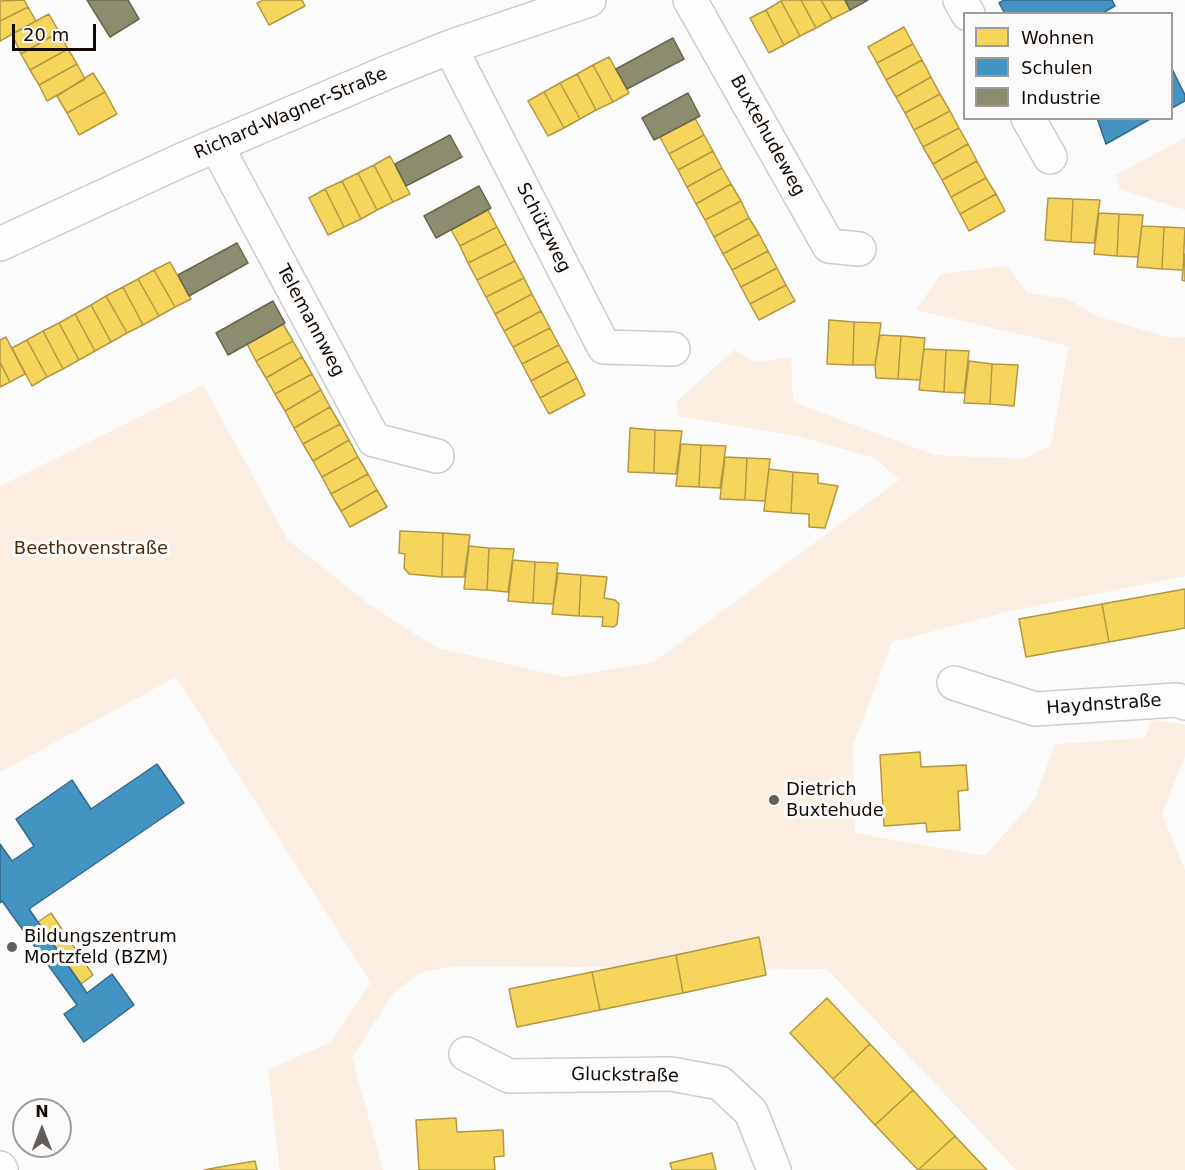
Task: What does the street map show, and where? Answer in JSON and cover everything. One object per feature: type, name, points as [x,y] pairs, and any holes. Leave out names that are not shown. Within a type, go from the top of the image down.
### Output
[{"type":"street","name":"Richard-Wagner-Straße","points":[[0,244],[216,145],[450,47],[589,0]]},
{"type":"street","name":"Buxtehudeweg","points":[[690,0],[829,246],[859,249]]},
{"type":"street","name":"Schützweg","points":[[450,47],[604,347],[673,349]]},
{"type":"street","points":[[1029,120],[1050,157]]},
{"type":"street","name":"Telemannweg","points":[[216,145],[374,440],[436,456]]},
{"type":"street","name":"Haydnstraße","points":[[954,683],[1035,709],[1177,700],[1185,703]]},
{"type":"street","name":"Gluckstraße","points":[[466,1054],[508,1076],[671,1074],[720,1083],[751,1112],[774,1170]]},
{"type":"green space","points":[[1185,138],[1185,210],[1120,189],[1116,175]]},
{"type":"green space","name":"Beethovenstraße","points":[[1007,266],[1028,293],[1068,299],[1096,316],[1171,338],[1185,337],[1185,576],[1010,611],[892,642],[853,746],[855,833],[985,856],[1035,799],[1055,744],[1145,738],[1152,720],[1185,725],[1185,756],[1162,814],[1185,870],[1185,1170],[1016,1170],[827,969],[457,966],[422,972],[395,991],[352,1057],[383,1170],[280,1170],[268,1070],[331,1042],[371,983],[176,677],[0,772],[0,486],[203,385],[288,540],[370,605],[437,648],[564,677],[654,662],[899,480],[875,458],[797,436],[679,416],[676,402],[734,350],[755,362],[791,357],[793,402],[934,455],[1023,459],[1051,445],[1069,346],[916,310],[941,274]]},
{"type":"building: Wohnen","points":[[24,0],[28,7],[0,21],[0,1]]},
{"type":"building: Wohnen","points":[[263,0],[302,0],[305,6],[269,25],[257,3]]},
{"type":"building: Wohnen","points":[[801,0],[816,28],[800,36],[781,1]]},
{"type":"building: Wohnen","points":[[801,0],[821,0],[832,19],[816,28]]},
{"type":"building: Wohnen","points":[[821,0],[845,0],[850,10],[832,19]]},
{"type":"building: Wohnen","points":[[781,1],[800,36],[784,45],[766,10]]},
{"type":"building: Wohnen","points":[[28,7],[36,21],[0,41],[0,21]]},
{"type":"building: Wohnen","points":[[766,10],[784,45],[769,53],[750,18]]},
{"type":"building: Wohnen","points":[[49,14],[59,32],[21,54],[12,34]]},
{"type":"building: Wohnen","points":[[904,27],[913,44],[877,63],[868,47]]},
{"type":"building: Wohnen","points":[[59,32],[68,49],[30,70],[21,54]]},
{"type":"building: Wohnen","points":[[913,44],[922,60],[886,80],[877,63]]},
{"type":"building: Wohnen","points":[[68,49],[77,64],[39,85],[30,70]]},
{"type":"building: Wohnen","points":[[609,57],[629,93],[613,102],[593,65]]},
{"type":"building: Wohnen","points":[[922,60],[931,77],[896,97],[886,80]]},
{"type":"building: Wohnen","points":[[77,64],[85,79],[47,101],[39,85]]},
{"type":"building: Wohnen","points":[[593,65],[613,102],[596,110],[577,74]]},
{"type":"building: Wohnen","points":[[93,73],[105,92],[67,113],[57,96]]},
{"type":"building: Wohnen","points":[[577,74],[596,110],[580,119],[560,83]]},
{"type":"building: Wohnen","points":[[931,77],[940,94],[905,113],[896,97]]},
{"type":"building: Wohnen","points":[[560,83],[580,119],[564,128],[544,92]]},
{"type":"building: Wohnen","points":[[105,92],[117,114],[79,135],[67,113]]},
{"type":"building: Wohnen","points":[[544,92],[564,128],[548,136],[528,101]]},
{"type":"building: Wohnen","points":[[940,94],[950,111],[914,130],[905,113]]},
{"type":"building: Wohnen","points":[[950,111],[959,128],[923,147],[914,130]]},
{"type":"building: Wohnen","points":[[695,118],[704,135],[669,154],[660,137]]},
{"type":"building: Wohnen","points":[[959,128],[968,144],[933,164],[923,147]]},
{"type":"building: Wohnen","points":[[704,135],[713,151],[678,170],[669,154]]},
{"type":"building: Wohnen","points":[[968,144],[977,161],[942,180],[933,164]]},
{"type":"building: Wohnen","points":[[713,151],[722,168],[687,187],[678,170]]},
{"type":"building: Wohnen","points":[[390,156],[410,194],[393,202],[374,165]]},
{"type":"building: Wohnen","points":[[977,161],[986,178],[951,197],[942,180]]},
{"type":"building: Wohnen","points":[[374,165],[393,202],[377,210],[358,173]]},
{"type":"building: Wohnen","points":[[722,168],[731,184],[696,204],[687,187]]},
{"type":"building: Wohnen","points":[[358,173],[377,210],[361,219],[342,181]]},
{"type":"building: Wohnen","points":[[986,178],[996,194],[960,214],[951,197]]},
{"type":"building: Wohnen","points":[[342,181],[361,219],[344,227],[325,189]]},
{"type":"building: Wohnen","points":[[731,184],[741,201],[705,220],[696,204]]},
{"type":"building: Wohnen","points":[[325,189],[344,227],[328,235],[309,198]]},
{"type":"building: Wohnen","points":[[996,194],[1005,211],[969,231],[960,214]]},
{"type":"building: Wohnen","points":[[1048,198],[1073,199],[1071,242],[1045,240]]},
{"type":"building: Wohnen","points":[[1073,199],[1100,200],[1094,243],[1071,242]]},
{"type":"building: Wohnen","points":[[741,201],[749,218],[714,237],[705,220]]},
{"type":"building: Wohnen","points":[[488,210],[497,227],[460,246],[451,230]]},
{"type":"building: Wohnen","points":[[1099,213],[1119,214],[1117,256],[1094,254]]},
{"type":"building: Wohnen","points":[[1119,214],[1143,215],[1138,257],[1117,256]]},
{"type":"building: Wohnen","points":[[749,218],[759,234],[723,254],[714,237]]},
{"type":"building: Wohnen","points":[[1142,226],[1164,227],[1162,269],[1137,267]]},
{"type":"building: Wohnen","points":[[497,227],[506,244],[468,263],[460,246]]},
{"type":"building: Wohnen","points":[[1164,227],[1185,228],[1183,270],[1162,269]]},
{"type":"building: Wohnen","points":[[759,234],[768,251],[732,270],[723,254]]},
{"type":"building: Wohnen","points":[[506,244],[515,261],[477,280],[468,263]]},
{"type":"building: Wohnen","points":[[768,251],[777,268],[741,287],[732,270]]},
{"type":"building: Wohnen","points":[[1185,254],[1185,281],[1182,280]]},
{"type":"building: Wohnen","points":[[515,261],[524,278],[486,297],[477,280]]},
{"type":"building: Wohnen","points":[[170,262],[191,299],[175,307],[154,270]]},
{"type":"building: Wohnen","points":[[777,268],[786,285],[750,304],[741,287]]},
{"type":"building: Wohnen","points":[[154,270],[175,307],[159,316],[138,279]]},
{"type":"building: Wohnen","points":[[524,278],[532,294],[495,314],[486,297]]},
{"type":"building: Wohnen","points":[[138,279],[159,316],[143,325],[123,287]]},
{"type":"building: Wohnen","points":[[786,285],[795,301],[759,320],[750,304]]},
{"type":"building: Wohnen","points":[[123,287],[143,325],[127,333],[106,296]]},
{"type":"building: Wohnen","points":[[532,294],[541,311],[504,331],[495,314]]},
{"type":"building: Wohnen","points":[[106,296],[127,333],[111,342],[91,305]]},
{"type":"building: Wohnen","points":[[91,305],[111,342],[95,351],[75,314]]},
{"type":"building: Wohnen","points":[[541,311],[550,328],[513,347],[504,331]]},
{"type":"building: Wohnen","points":[[75,314],[95,351],[79,360],[59,323]]},
{"type":"building: Wohnen","points":[[829,320],[854,322],[853,365],[827,364]]},
{"type":"building: Wohnen","points":[[854,322],[881,323],[875,365],[853,365]]},
{"type":"building: Wohnen","points":[[59,323],[79,360],[63,369],[43,331]]},
{"type":"building: Wohnen","points":[[283,324],[293,341],[256,361],[247,344]]},
{"type":"building: Wohnen","points":[[550,328],[559,345],[522,364],[513,347]]},
{"type":"building: Wohnen","points":[[43,331],[63,369],[47,377],[27,340]]},
{"type":"building: Wohnen","points":[[880,335],[901,336],[898,379],[876,378],[875,365]]},
{"type":"building: Wohnen","points":[[901,336],[925,338],[920,380],[898,379]]},
{"type":"building: Wohnen","points":[[6,337],[25,374],[10,382],[0,362],[0,340]]},
{"type":"building: Wohnen","points":[[27,340],[47,377],[32,386],[12,348]]},
{"type":"building: Wohnen","points":[[293,341],[302,357],[266,378],[256,361]]},
{"type":"building: Wohnen","points":[[559,345],[568,361],[531,381],[522,364]]},
{"type":"building: Wohnen","points":[[924,349],[946,350],[944,392],[919,390]]},
{"type":"building: Wohnen","points":[[946,350],[969,351],[964,393],[944,392]]},
{"type":"building: Wohnen","points":[[302,357],[312,374],[275,394],[266,378]]},
{"type":"building: Wohnen","points":[[568,361],[577,378],[540,398],[531,381]]},
{"type":"building: Wohnen","points":[[969,361],[992,364],[990,404],[964,403]]},
{"type":"building: Wohnen","points":[[0,362],[10,382],[0,387]]},
{"type":"building: Wohnen","points":[[992,364],[1018,365],[1014,406],[990,404]]},
{"type":"building: Wohnen","points":[[312,374],[321,390],[285,411],[275,394]]},
{"type":"building: Wohnen","points":[[577,378],[585,395],[549,414],[540,398]]},
{"type":"building: Wohnen","points":[[321,390],[330,407],[294,428],[285,411]]},
{"type":"building: Wohnen","points":[[330,407],[340,424],[303,444],[294,428]]},
{"type":"building: Wohnen","points":[[340,424],[349,440],[313,461],[303,444]]},
{"type":"building: Wohnen","points":[[630,428],[655,430],[654,473],[628,472]]},
{"type":"building: Wohnen","points":[[655,430],[682,431],[676,474],[654,473]]},
{"type":"building: Wohnen","points":[[349,440],[358,457],[322,477],[313,461]]},
{"type":"building: Wohnen","points":[[681,444],[701,445],[699,487],[676,486]]},
{"type":"building: Wohnen","points":[[701,445],[726,446],[720,488],[699,487]]},
{"type":"building: Wohnen","points":[[358,457],[368,474],[331,494],[322,477]]},
{"type":"building: Wohnen","points":[[725,457],[747,458],[745,500],[720,499]]},
{"type":"building: Wohnen","points":[[747,458],[770,459],[765,501],[745,500]]},
{"type":"building: Wohnen","points":[[769,469],[793,472],[791,513],[764,511]]},
{"type":"building: Wohnen","points":[[793,472],[818,474],[818,483],[838,486],[825,528],[809,527],[809,514],[791,513]]},
{"type":"building: Wohnen","points":[[368,474],[377,490],[341,511],[331,494]]},
{"type":"building: Wohnen","points":[[377,490],[387,507],[350,527],[341,511]]},
{"type":"building: Wohnen","points":[[400,531],[443,533],[442,577],[409,574],[404,568],[405,554],[399,553]]},
{"type":"building: Wohnen","points":[[443,533],[470,535],[464,577],[442,577]]},
{"type":"building: Wohnen","points":[[469,546],[489,548],[487,590],[464,589]]},
{"type":"building: Wohnen","points":[[489,548],[514,549],[508,592],[487,590]]},
{"type":"building: Wohnen","points":[[513,560],[535,562],[533,603],[508,601]]},
{"type":"building: Wohnen","points":[[535,562],[558,563],[553,604],[533,603]]},
{"type":"building: Wohnen","points":[[558,573],[581,575],[579,616],[552,614]]},
{"type":"building: Wohnen","points":[[581,575],[607,577],[604,598],[615,600],[619,604],[617,624],[614,627],[602,626],[603,617],[579,616]]},
{"type":"building: Wohnen","points":[[1185,589],[1185,628],[1109,642],[1102,604]]},
{"type":"building: Wohnen","points":[[1102,604],[1109,642],[1026,657],[1019,619]]},
{"type":"building: Wohnen","points":[[920,752],[921,767],[966,765],[968,790],[958,791],[960,830],[927,832],[926,823],[884,826],[880,755]]},
{"type":"building: Wohnen","points":[[51,913],[93,975],[81,984],[38,922]]},
{"type":"building: Wohnen","points":[[759,937],[766,975],[683,993],[676,955]]},
{"type":"building: Wohnen","points":[[676,955],[683,993],[600,1010],[592,972]]},
{"type":"building: Wohnen","points":[[592,972],[600,1010],[517,1027],[509,989]]},
{"type":"building: Wohnen","points":[[827,998],[870,1044],[833,1079],[790,1033]]},
{"type":"building: Wohnen","points":[[870,1044],[913,1090],[875,1125],[833,1079]]},
{"type":"building: Wohnen","points":[[913,1090],[955,1136],[918,1170],[875,1125]]},
{"type":"building: Wohnen","points":[[456,1118],[457,1132],[503,1130],[504,1156],[494,1157],[495,1170],[419,1170],[416,1120]]},
{"type":"building: Wohnen","points":[[955,1136],[987,1170],[918,1170]]},
{"type":"building: Wohnen","points":[[712,1153],[716,1170],[672,1170],[670,1163]]},
{"type":"building: Wohnen","points":[[255,1161],[257,1170],[204,1170],[225,1166]]},
{"type":"building: Schulen","points":[[1004,0],[1112,0],[1115,6],[1104,12],[1004,12],[999,3]]},
{"type":"building: Schulen","points":[[1173,71],[1185,95],[1185,101],[1173,107]]},
{"type":"building: Schulen","points":[[1098,120],[1148,120],[1106,144]]},
{"type":"building: Schulen","points":[[157,764],[184,803],[29,909],[87,993],[112,974],[134,1005],[84,1042],[64,1014],[77,1005],[2,901],[0,903],[0,844],[12,861],[34,846],[16,819],[72,780],[91,809]]},
{"type":"building: Industrie","points":[[87,0],[128,0],[139,19],[110,37]]},
{"type":"building: Industrie","points":[[845,0],[868,0],[850,10]]},
{"type":"building: Industrie","points":[[673,38],[684,59],[627,89],[616,69]]},
{"type":"building: Industrie","points":[[688,93],[700,116],[654,140],[642,118]]},
{"type":"building: Industrie","points":[[450,135],[462,157],[406,186],[395,164]]},
{"type":"building: Industrie","points":[[479,186],[491,208],[436,238],[424,216]]},
{"type":"building: Industrie","points":[[237,243],[248,263],[189,296],[178,275]]},
{"type":"building: Industrie","points":[[273,301],[285,323],[228,355],[216,333]]},
{"type":"place","name":"Dietrich Buxtehude","points":[[774,800]]},
{"type":"place","name":"Bildungszentrum Mortzfeld (BZM)","points":[[12,947]]}]
